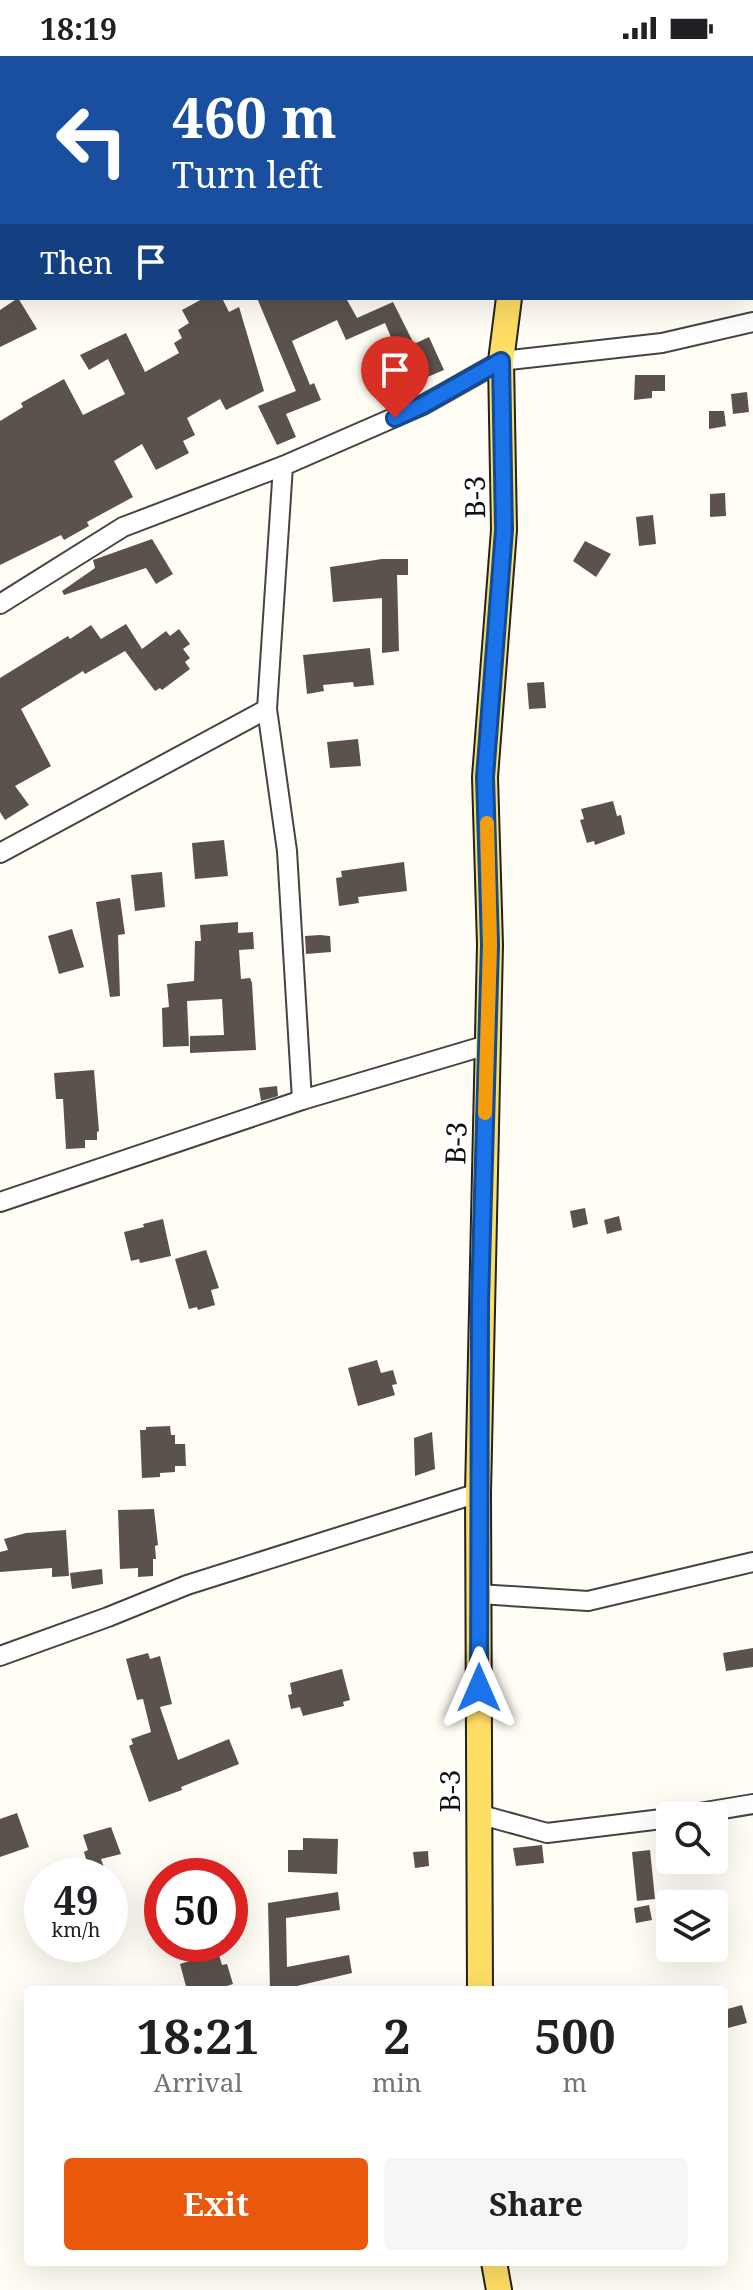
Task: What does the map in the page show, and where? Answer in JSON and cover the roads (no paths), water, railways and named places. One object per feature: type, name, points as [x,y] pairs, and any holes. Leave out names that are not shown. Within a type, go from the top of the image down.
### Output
[{"type":"main road","name":"B-3","points":[[480,1986],[478,1493],[490,945],[485,777],[504,530],[501,361],[509,300]]},
{"type":"main road","points":[[495,2266],[499,2290]]},
{"type":"street","points":[[0,604],[123,527],[283,466],[423,405],[501,361],[662,343],[753,322]]},
{"type":"street","points":[[283,466],[267,709],[287,851],[302,1100]]},
{"type":"street","points":[[0,853],[267,709]]},
{"type":"street","points":[[0,1202],[302,1100],[487,1045]]},
{"type":"street","points":[[0,1656],[187,1585],[478,1493]]},
{"type":"street","points":[[479,1594],[588,1601],[753,1562]]},
{"type":"street","points":[[728,1808],[753,1804]]},
{"type":"street","points":[[478,1814],[547,1833],[656,1820]]}]
